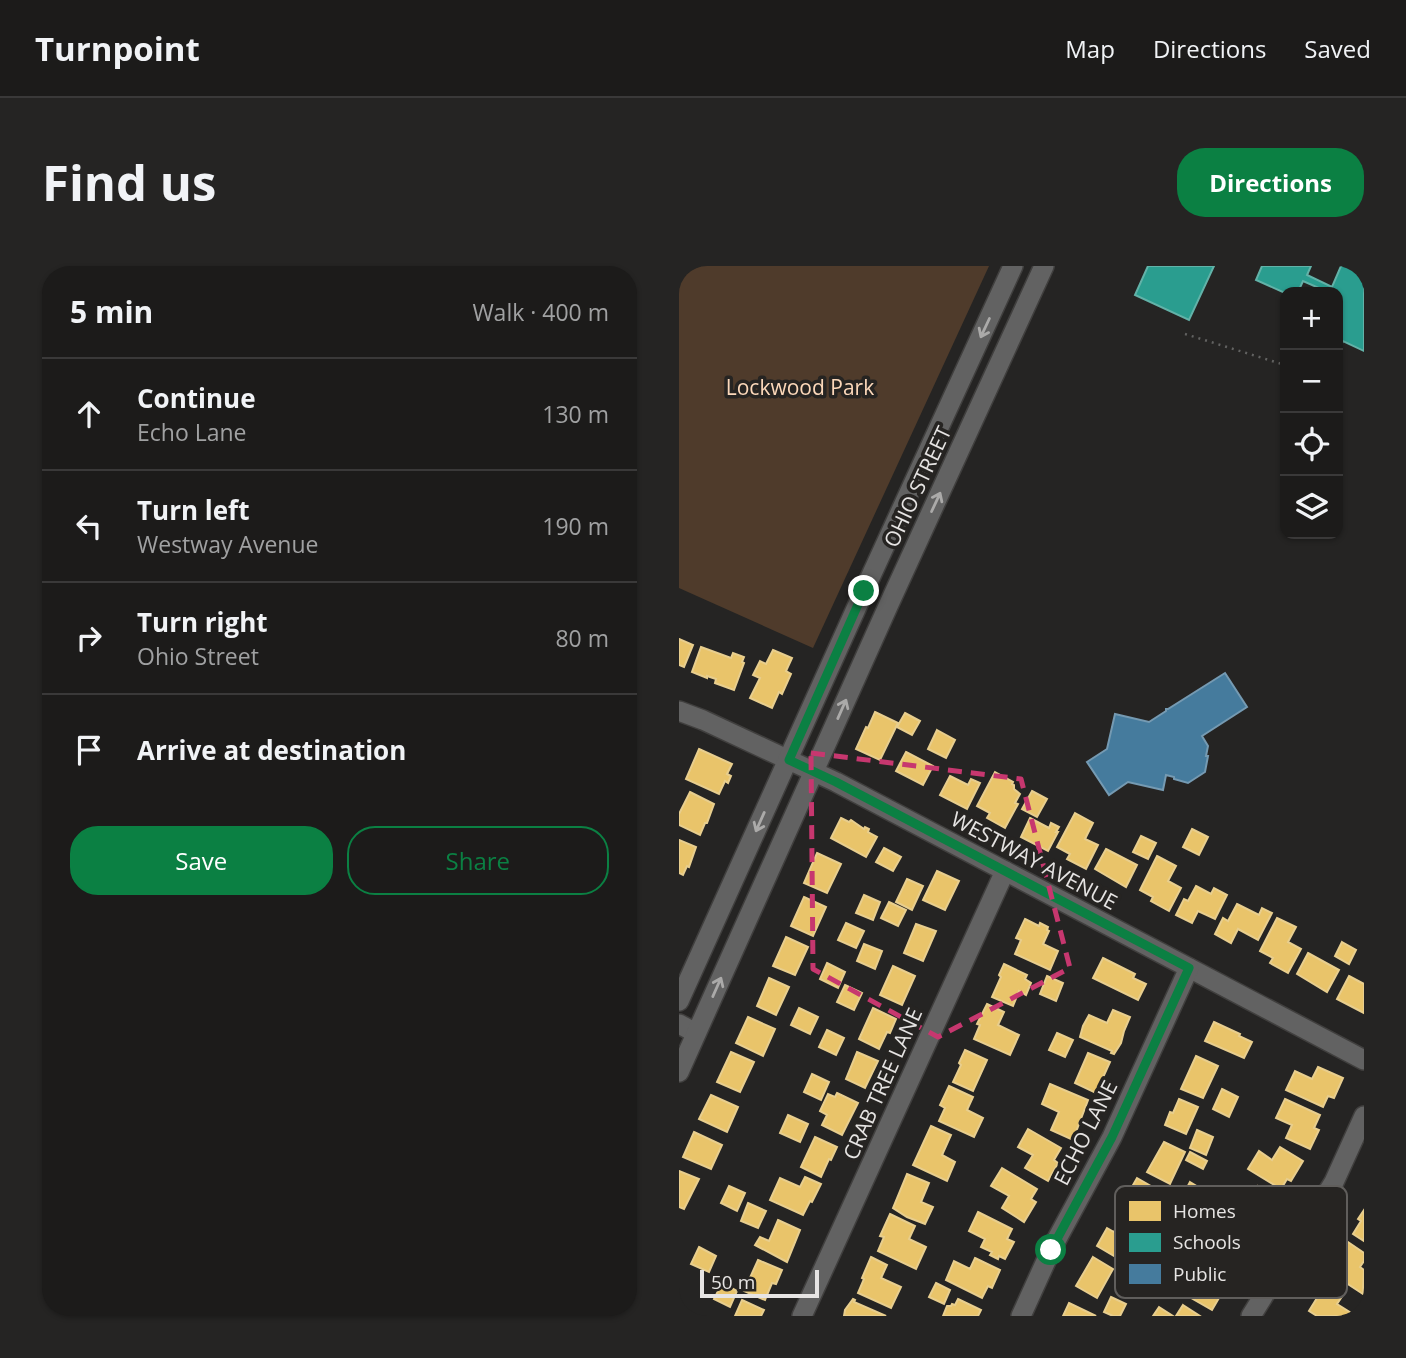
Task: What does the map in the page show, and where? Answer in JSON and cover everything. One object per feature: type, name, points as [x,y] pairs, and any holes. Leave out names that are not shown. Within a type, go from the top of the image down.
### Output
[{"type":"street","name":"OHIO STREET","points":[[679,1072],[688,1029],[814,771],[1044,266]]},
{"type":"street","name":"OHIO STREET","points":[[679,1001],[1011,271]]},
{"type":"street","points":[[1011,271],[1034,287]]},
{"type":"street","name":"WESTWAY AVENUE","points":[[679,711],[814,771],[1364,1060]]},
{"type":"street","name":"CRAB TREE LANE","points":[[802,1316],[1005,871]]},
{"type":"street","name":"ECHO LANE","points":[[1021,1316],[1051,1250],[1112,1137],[1189,968]]},
{"type":"street","points":[[1332,1186],[1364,1116]]},
{"type":"street","points":[[1251,1316],[1262,1298]]},
{"type":"path","points":[[1185,334],[1280,363]]},
{"type":"highlighted area","points":[[811,753],[1021,779],[1070,968],[938,1037],[813,969]]},
{"type":"green space","name":"Lockwood Park","points":[[679,266],[989,266],[813,648],[679,588]]},
{"type":"building: Homes","points":[[679,639],[693,645],[684,667],[679,665]]},
{"type":"building: Homes","points":[[701,647],[731,658],[733,653],[744,657],[734,690],[715,683],[716,679],[692,672]]},
{"type":"building: Homes","points":[[773,650],[792,658],[786,671],[791,674],[772,708],[750,698],[760,678],[753,675],[760,661],[766,664]]},
{"type":"building: Homes","points":[[875,712],[898,723],[880,760],[856,749]]},
{"type":"building: Homes","points":[[905,713],[920,721],[912,735],[897,727]]},
{"type":"building: Homes","points":[[937,730],[955,740],[946,758],[928,749]]},
{"type":"building: Homes","points":[[699,749],[732,764],[727,774],[731,776],[728,783],[725,781],[719,794],[686,779]]},
{"type":"building: Homes","points":[[906,752],[933,766],[923,785],[896,771]]},
{"type":"building: Homes","points":[[995,772],[1013,782],[1014,789],[1020,794],[1015,803],[1018,804],[1005,828],[987,818],[990,813],[977,806]]},
{"type":"building: Homes","points":[[950,776],[968,785],[971,779],[980,783],[967,809],[940,795]]},
{"type":"building: Homes","points":[[1032,791],[1047,799],[1037,817],[1022,809]]},
{"type":"building: Homes","points":[[690,792],[714,804],[700,835],[679,825],[679,814]]},
{"type":"building: Homes","points":[[1075,813],[1093,823],[1085,839],[1098,845],[1086,869],[1067,859],[1070,854],[1057,847]]},
{"type":"building: Homes","points":[[841,818],[869,829],[868,832],[877,837],[866,857],[831,838]]},
{"type":"building: Homes","points":[[1030,818],[1049,828],[1051,823],[1059,827],[1048,851],[1021,837]]},
{"type":"building: Homes","points":[[1192,829],[1208,837],[1199,855],[1183,847]]},
{"type":"building: Homes","points":[[1141,836],[1156,843],[1148,859],[1133,852]]},
{"type":"building: Homes","points":[[679,840],[696,847],[683,875],[679,873]]},
{"type":"building: Homes","points":[[884,848],[901,857],[893,871],[876,862]]},
{"type":"building: Homes","points":[[1106,849],[1137,865],[1126,887],[1095,869]]},
{"type":"building: Homes","points":[[817,853],[841,864],[827,893],[804,883]]},
{"type":"building: Homes","points":[[1157,856],[1176,866],[1168,881],[1181,888],[1169,911],[1151,901],[1153,897],[1140,890]]},
{"type":"building: Homes","points":[[937,871],[959,881],[945,910],[923,900]]},
{"type":"building: Homes","points":[[907,879],[923,886],[912,910],[896,902]]},
{"type":"building: Homes","points":[[1196,886],[1211,894],[1214,888],[1227,895],[1215,919],[1198,911],[1192,923],[1176,915],[1184,899],[1188,901]]},
{"type":"building: Homes","points":[[864,895],[880,902],[873,920],[856,913]]},
{"type":"building: Homes","points":[[804,897],[826,907],[813,936],[791,926]]},
{"type":"building: Homes","points":[[889,902],[906,910],[898,926],[881,918]]},
{"type":"building: Homes","points":[[1237,904],[1259,915],[1262,908],[1272,913],[1258,940],[1238,929],[1231,943],[1215,934],[1223,918],[1228,921]]},
{"type":"building: Homes","points":[[1277,918],[1296,927],[1288,942],[1301,949],[1288,973],[1270,963],[1273,958],[1260,951]]},
{"type":"building: Homes","points":[[1025,919],[1048,927],[1043,944],[1058,951],[1050,970],[1015,954],[1021,940],[1016,938]]},
{"type":"building: Homes","points":[[846,923],[864,931],[856,948],[838,940]]},
{"type":"building: Homes","points":[[916,924],[936,931],[923,961],[904,953]]},
{"type":"building: Homes","points":[[786,937],[808,947],[795,975],[773,966]]},
{"type":"building: Homes","points":[[1342,942],[1356,950],[1349,964],[1335,956]]},
{"type":"building: Homes","points":[[864,944],[882,951],[875,969],[857,961]]},
{"type":"building: Homes","points":[[1308,953],[1339,970],[1327,992],[1297,974]]},
{"type":"building: Homes","points":[[1103,958],[1135,974],[1133,978],[1146,984],[1138,1000],[1093,978]]},
{"type":"building: Homes","points":[[827,963],[845,972],[838,988],[820,979]]},
{"type":"building: Homes","points":[[1004,964],[1027,975],[1025,979],[1031,983],[1026,995],[1019,991],[1013,1006],[992,997]]},
{"type":"building: Homes","points":[[893,966],[915,976],[902,1005],[880,995]]},
{"type":"building: Homes","points":[[1047,976],[1063,983],[1056,1001],[1040,994]]},
{"type":"building: Homes","points":[[1349,976],[1364,984],[1364,1013],[1337,999]]},
{"type":"building: Homes","points":[[769,978],[789,987],[776,1015],[757,1006]]},
{"type":"building: Homes","points":[[845,985],[862,993],[854,1010],[837,1002]]},
{"type":"building: Homes","points":[[987,1004],[1004,1012],[998,1025],[1019,1035],[1010,1055],[974,1039],[980,1025],[977,1024]]},
{"type":"building: Homes","points":[[799,1008],[818,1017],[810,1034],[791,1025]]},
{"type":"building: Homes","points":[[873,1008],[896,1019],[879,1049],[859,1039]]},
{"type":"building: Homes","points":[[1113,1010],[1130,1017],[1114,1054],[1080,1037],[1089,1015],[1107,1023]]},
{"type":"building: Homes","points":[[748,1017],[775,1029],[763,1056],[736,1043]]},
{"type":"building: Homes","points":[[1214,1022],[1252,1042],[1244,1058],[1205,1041]]},
{"type":"building: Homes","points":[[827,1030],[844,1038],[836,1055],[819,1047]]},
{"type":"building: Homes","points":[[1057,1033],[1073,1040],[1065,1057],[1049,1050]]},
{"type":"building: Homes","points":[[965,1050],[987,1060],[973,1091],[953,1082]]},
{"type":"building: Homes","points":[[731,1052],[754,1062],[740,1092],[717,1082]]},
{"type":"building: Homes","points":[[857,1052],[878,1061],[865,1088],[846,1079]]},
{"type":"building: Homes","points":[[1088,1053],[1110,1062],[1096,1093],[1075,1083]]},
{"type":"building: Homes","points":[[1196,1056],[1218,1066],[1203,1098],[1181,1089]]},
{"type":"building: Homes","points":[[1318,1067],[1343,1078],[1334,1098],[1328,1096],[1323,1107],[1286,1090],[1295,1071],[1312,1079]]},
{"type":"building: Homes","points":[[812,1074],[829,1082],[821,1100],[804,1092]]},
{"type":"building: Homes","points":[[1050,1084],[1088,1100],[1073,1140],[1051,1130],[1059,1112],[1042,1104]]},
{"type":"building: Homes","points":[[949,1086],[973,1097],[967,1110],[983,1118],[974,1137],[939,1121],[945,1108],[940,1105]]},
{"type":"building: Homes","points":[[1222,1089],[1238,1097],[1229,1117],[1213,1109]]},
{"type":"building: Homes","points":[[837,1093],[858,1103],[842,1135],[822,1125],[827,1115],[820,1111],[828,1094],[835,1097]]},
{"type":"building: Homes","points":[[711,1095],[738,1107],[727,1132],[699,1119]]},
{"type":"building: Homes","points":[[1179,1099],[1198,1107],[1186,1134],[1165,1125]]},
{"type":"building: Homes","points":[[1285,1099],[1320,1115],[1314,1128],[1319,1130],[1310,1149],[1286,1138],[1292,1125],[1276,1118]]},
{"type":"building: Homes","points":[[788,1115],[808,1124],[800,1142],[780,1133]]},
{"type":"building: Homes","points":[[931,1126],[951,1135],[942,1155],[955,1162],[947,1181],[913,1165]]},
{"type":"building: Homes","points":[[1028,1129],[1061,1148],[1054,1160],[1058,1163],[1048,1181],[1025,1168],[1033,1155],[1018,1147]]},
{"type":"building: Homes","points":[[1197,1130],[1213,1137],[1206,1155],[1190,1148]]},
{"type":"building: Homes","points":[[694,1132],[722,1145],[711,1169],[683,1157]]},
{"type":"building: Homes","points":[[815,1137],[837,1147],[821,1177],[801,1167]]},
{"type":"building: Homes","points":[[1164,1142],[1185,1152],[1170,1184],[1147,1172]]},
{"type":"building: Homes","points":[[1280,1147],[1303,1161],[1291,1181],[1287,1179],[1283,1186],[1276,1186],[1248,1169],[1259,1151],[1272,1160]]},
{"type":"building: Homes","points":[[1190,1152],[1207,1161],[1203,1169],[1186,1160]]},
{"type":"building: Homes","points":[[1002,1168],[1037,1189],[1031,1199],[1036,1202],[1024,1222],[1002,1208],[1009,1196],[991,1186]]},
{"type":"building: Homes","points":[[679,1171],[699,1179],[684,1209],[679,1207]]},
{"type":"building: Homes","points":[[907,1174],[929,1183],[921,1202],[933,1207],[925,1224],[893,1208]]},
{"type":"building: Homes","points":[[805,1177],[821,1184],[803,1215],[770,1200],[780,1178],[800,1187]]},
{"type":"building: Homes","points":[[1137,1178],[1151,1186],[1132,1186]]},
{"type":"building: Homes","points":[[729,1186],[745,1193],[737,1211],[721,1203]]},
{"type":"building: Homes","points":[[748,1203],[766,1211],[758,1228],[741,1221]]},
{"type":"building: Homes","points":[[1364,1210],[1364,1241],[1353,1234]]},
{"type":"building: Homes","points":[[978,1212],[1012,1229],[1007,1239],[1014,1242],[1005,1259],[990,1255],[992,1252],[981,1247],[985,1239],[969,1231]]},
{"type":"building: Homes","points":[[890,1214],[915,1226],[909,1239],[926,1247],[916,1269],[878,1251],[884,1237],[880,1236]]},
{"type":"building: Homes","points":[[778,1220],[800,1230],[787,1262],[755,1245],[760,1237],[769,1241]]},
{"type":"building: Homes","points":[[1107,1228],[1114,1232],[1115,1256],[1097,1246]]},
{"type":"building: Homes","points":[[1347,1241],[1364,1253],[1364,1261],[1360,1267],[1364,1270],[1363,1294],[1347,1284]]},
{"type":"building: Homes","points":[[699,1247],[716,1256],[709,1272],[691,1264]]},
{"type":"building: Homes","points":[[871,1257],[887,1265],[881,1278],[901,1287],[891,1308],[858,1293]]},
{"type":"building: Homes","points":[[1093,1257],[1113,1269],[1097,1298],[1076,1286]]},
{"type":"building: Homes","points":[[975,1258],[1000,1270],[992,1288],[988,1286],[982,1298],[946,1280],[954,1261],[970,1269]]},
{"type":"building: Homes","points":[[758,1260],[782,1270],[776,1284],[772,1283],[765,1300],[744,1291]]},
{"type":"building: Homes","points":[[722,1283],[737,1291],[730,1307],[714,1299]]},
{"type":"building: Homes","points":[[936,1283],[950,1290],[944,1304],[929,1297]]},
{"type":"building: Homes","points":[[1111,1297],[1126,1304],[1120,1316],[1104,1312]]},
{"type":"building: Homes","points":[[1191,1298],[1219,1298],[1212,1310]]},
{"type":"building: Homes","points":[[1317,1298],[1341,1298],[1337,1304],[1353,1314],[1317,1316],[1309,1311]]},
{"type":"building: Homes","points":[[853,1299],[854,1302],[886,1316],[844,1316]]},
{"type":"building: Homes","points":[[958,1299],[981,1310],[978,1316],[943,1316],[947,1306],[955,1305]]},
{"type":"building: Homes","points":[[742,1300],[764,1310],[761,1316],[735,1316]]},
{"type":"building: Homes","points":[[1069,1303],[1096,1316],[1063,1316]]},
{"type":"building: Homes","points":[[1183,1305],[1200,1316],[1176,1316]]},
{"type":"building: Homes","points":[[1159,1307],[1173,1316],[1153,1316]]},
{"type":"building: Schools","points":[[1148,266],[1214,266],[1189,320],[1135,295]]},
{"type":"building: Schools","points":[[1262,266],[1311,266],[1307,275],[1332,287],[1317,287],[1303,281],[1300,287],[1280,287],[1280,291],[1256,280]]},
{"type":"building: Schools","points":[[1341,266],[1364,266],[1364,351],[1343,341],[1343,287],[1332,287]]},
{"type":"building: Public","points":[[1225,673],[1247,707],[1202,736],[1208,746],[1205,772],[1188,783],[1166,775],[1163,790],[1128,782],[1109,795],[1087,762],[1107,749],[1115,714],[1149,722]]},
{"type":"route","points":[[864,591],[789,760],[836,782],[1189,968],[1112,1137],[1051,1250]]}]
